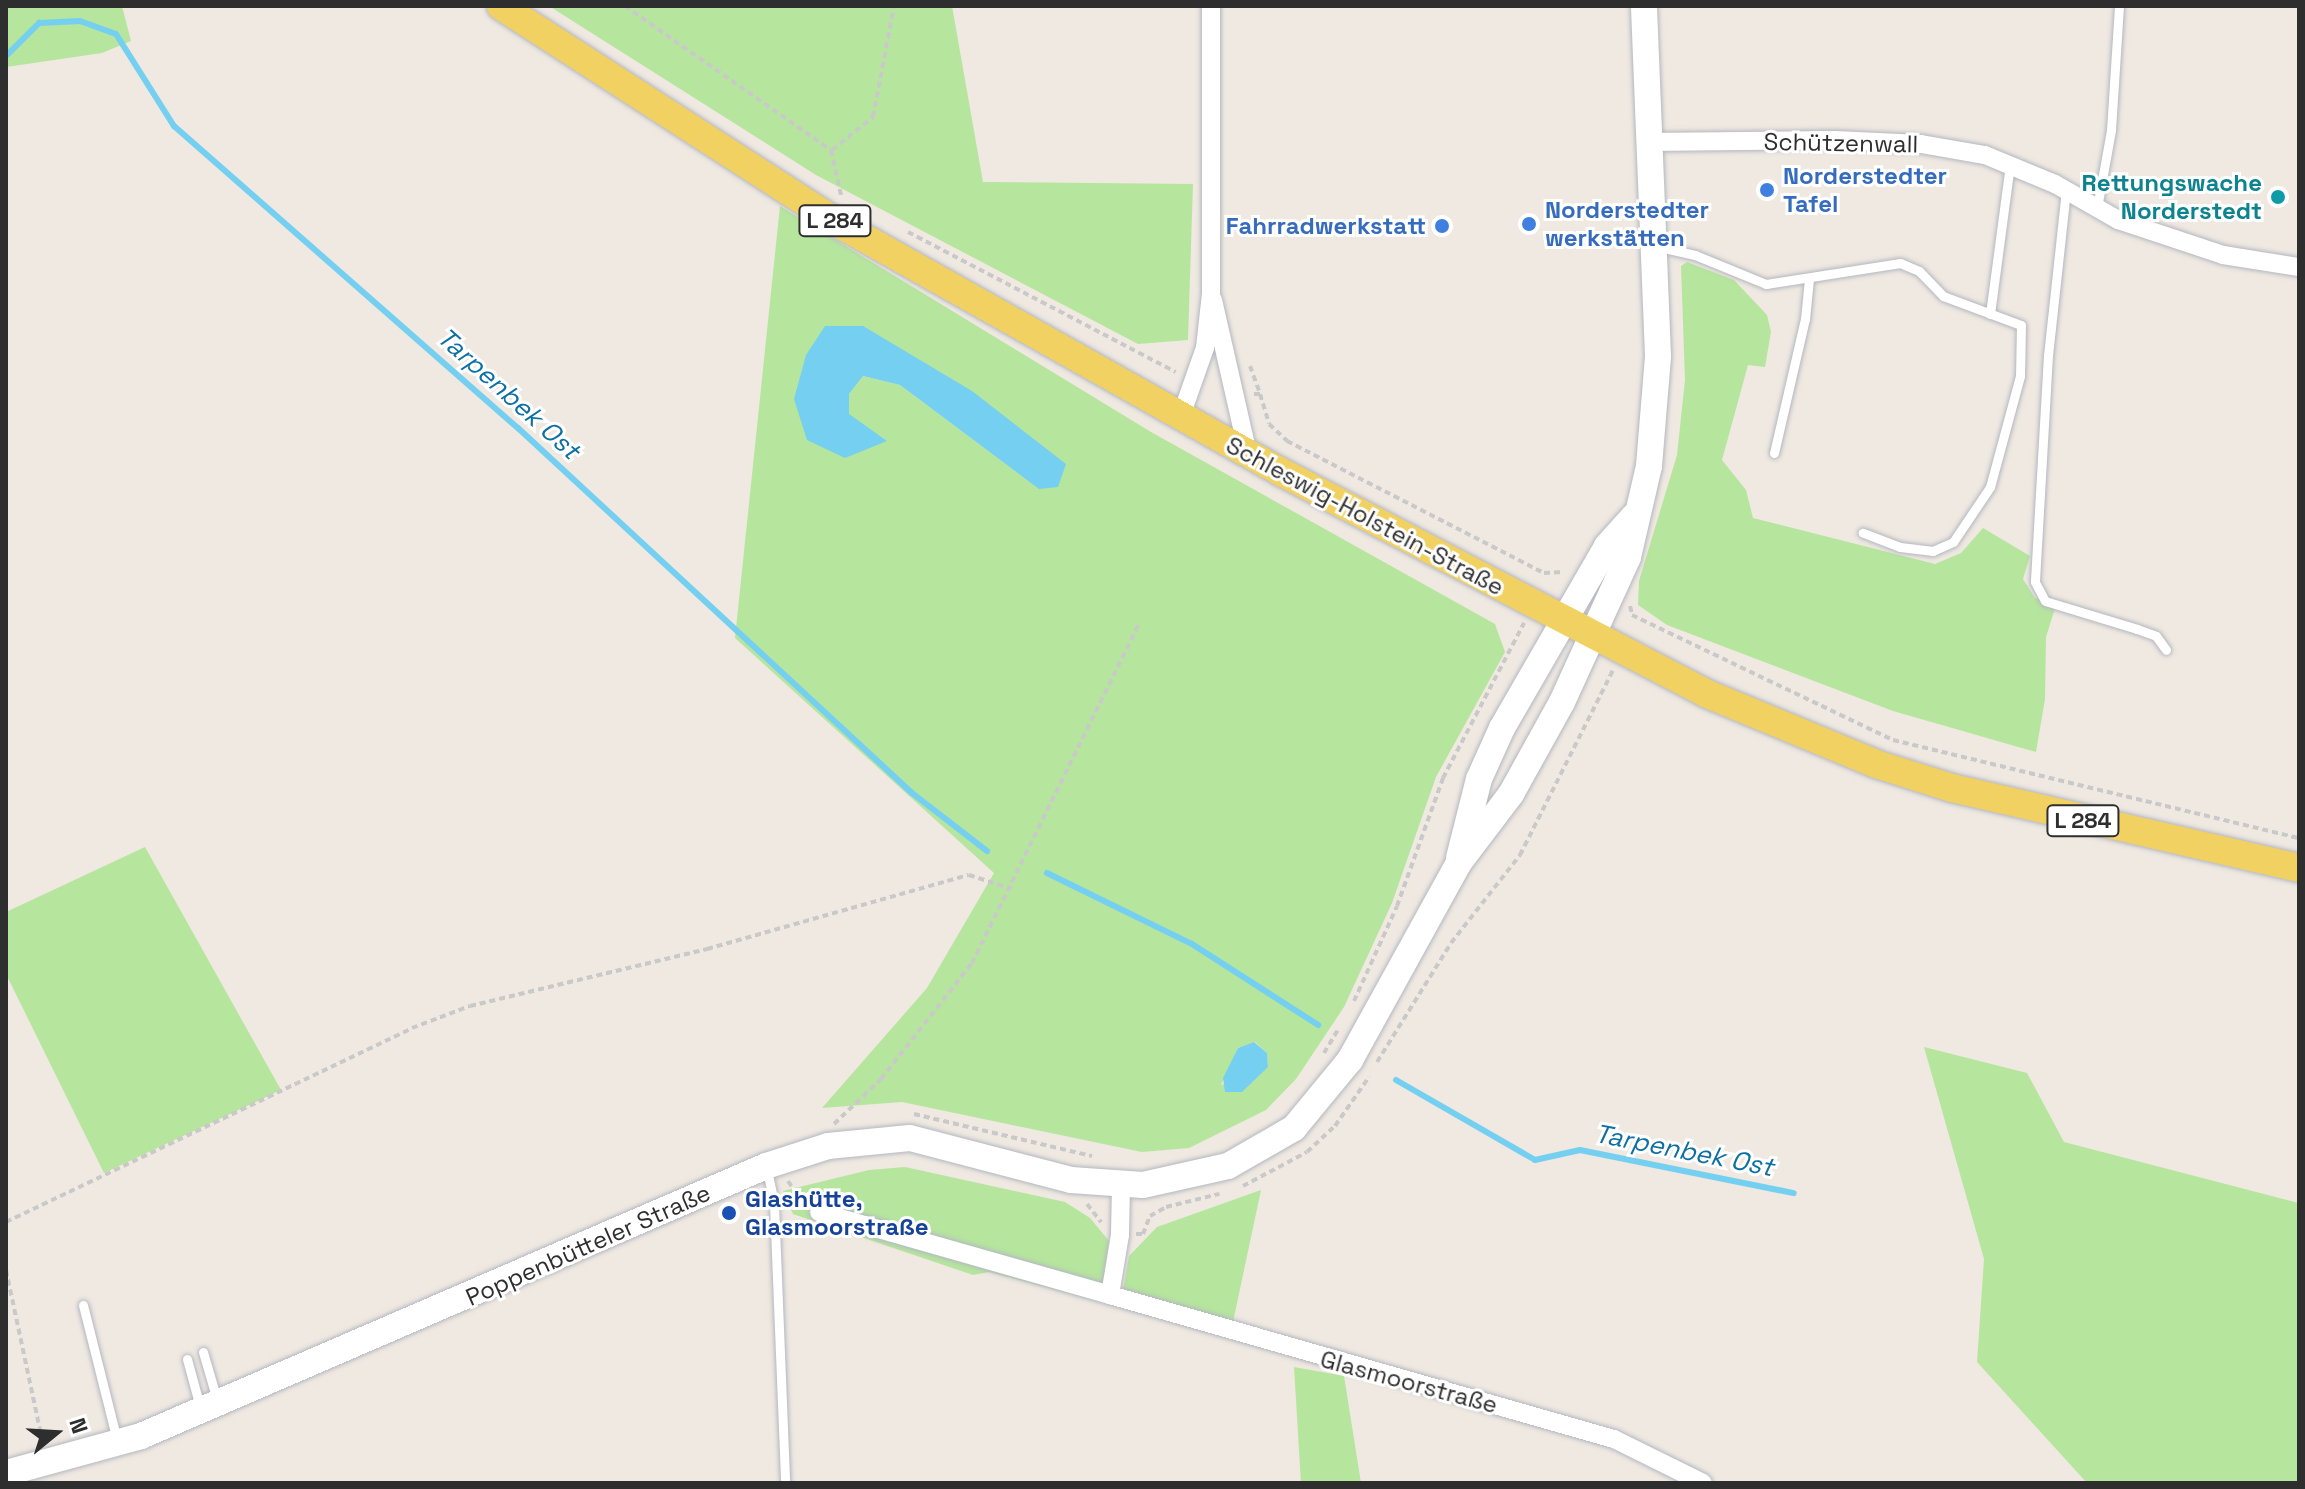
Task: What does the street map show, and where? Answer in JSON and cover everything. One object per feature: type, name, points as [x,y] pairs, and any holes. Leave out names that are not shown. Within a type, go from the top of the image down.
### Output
[{"type":"main road","name":"Schleswig-Holstein-Straße","points":[[501,6],[843,226],[1248,454],[1592,637],[1776,726],[1876,764],[2117,829],[2299,868]]},
{"type":"main road","name":"Poppenbütteler Straße","points":[[6,1473],[47,1465],[118,1444],[777,1173],[828,1146],[910,1138],[1071,1180],[1121,1186],[1165,1183],[1218,1169],[1275,1143],[1294,1128],[1350,1060],[1458,864],[1511,794],[1614,595],[1632,543],[1634,516],[1649,466],[1658,356],[1644,6]]},
{"type":"main road","name":"Poppenbütteler Straße","points":[[1458,864],[1479,779],[1532,668],[1607,546],[1634,516]]},
{"type":"street","points":[[1181,416],[1195,381],[1211,294],[1211,6]]},
{"type":"street","name":"Schützenwall","points":[[1648,142],[1921,144],[2010,164],[2066,190],[2118,220],[2223,255],[2299,267]]},
{"type":"street","points":[[1211,294],[1227,342],[1233,391],[1248,454]]},
{"type":"street","points":[[1110,1295],[1120,1235],[1121,1186]]},
{"type":"street","name":"Glasmoorstraße","points":[[819,1212],[1614,1439],[1703,1483]]},
{"type":"lane","points":[[2097,208],[2111,130],[2119,6]]},
{"type":"lane","points":[[1990,314],[2010,164]]},
{"type":"lane","points":[[2066,190],[2048,355],[2035,582],[2045,601],[2156,636],[2166,650]]},
{"type":"lane","points":[[1652,246],[1695,255],[1766,284],[1809,279],[1858,266],[1900,263],[1919,271],[1943,296],[2021,325],[2020,376],[1990,487],[1953,542],[1933,551],[1900,547],[1863,533]]},
{"type":"lane","points":[[1774,453],[1805,319],[1809,279]]},
{"type":"lane","points":[[777,1173],[774,1204],[785,1483]]},
{"type":"lane","points":[[83,1305],[118,1444]]},
{"type":"lane","points":[[203,1352],[210,1407]]},
{"type":"lane","points":[[187,1359],[210,1407]]},
{"type":"path","points":[[625,6],[831,150],[841,197]]},
{"type":"path","points":[[831,150],[873,117],[894,6]]},
{"type":"path","points":[[828,189],[855,204]]},
{"type":"path","points":[[897,226],[1195,381]]},
{"type":"path","points":[[1233,391],[1260,394],[1269,424],[1287,441],[1544,573],[1569,571],[1587,580]]},
{"type":"path","points":[[1350,1009],[1397,906],[1443,778],[1517,632],[1559,574]]},
{"type":"path","points":[[1614,595],[1629,601],[1632,615],[1893,740],[2299,838]]},
{"type":"path","points":[[828,1146],[836,1118],[881,1079],[972,963],[1012,889],[1139,623]]},
{"type":"path","points":[[6,1222],[412,1028],[470,1006],[707,949],[969,875],[1012,889]]},
{"type":"path","points":[[1322,1055],[1343,1021]]},
{"type":"path","points":[[777,1173],[805,1206],[819,1212]]},
{"type":"path","points":[[6,1270],[47,1465]]},
{"type":"green space","points":[[6,6],[122,6],[131,41],[102,53],[6,67]]},
{"type":"green space","points":[[549,6],[952,6],[983,182],[1193,184],[1188,340],[1138,344],[816,175]]},
{"type":"green space","points":[[780,206],[1151,432],[1495,624],[1505,652],[1436,777],[1392,903],[1344,1007],[1296,1079],[1266,1110],[1189,1148],[1142,1152],[902,1102],[822,1108],[927,988],[994,873],[735,638]],"holes":[[[825,326],[1039,489],[900,385],[863,376],[849,394],[849,414]],[[1255,1042],[1267,1053],[1268,1067],[1221,1085],[1238,1048]]]},
{"type":"green space","points":[[1687,262],[1734,280],[1767,315],[1771,332],[1765,367],[1748,365],[1722,460],[1746,490],[1753,518],[1935,564],[1961,553],[1983,528],[2030,556],[2023,579],[2035,598],[2056,605],[2046,637],[2045,699],[2036,752],[1893,711],[1667,625],[1638,605],[1639,581],[1677,455],[1685,380],[1681,266]]},
{"type":"green space","points":[[145,847],[281,1090],[104,1173],[6,974],[6,912]]},
{"type":"green space","points":[[1924,1047],[2027,1073],[2064,1142],[2299,1203],[2299,1483],[2087,1483],[1977,1362],[1984,1259]]},
{"type":"green space","points":[[905,1167],[1065,1202],[1090,1218],[1109,1241],[1101,1302],[989,1272],[973,1275],[793,1214],[783,1191],[869,1170]]},
{"type":"green space","points":[[1261,1190],[1233,1322],[1123,1290],[1129,1256],[1157,1227]]},
{"type":"green space","points":[[1294,1367],[1344,1376],[1361,1483],[1301,1483]]},
{"type":"water","points":[[825,326],[863,326],[972,391],[1066,464],[1058,487],[1039,489],[900,385],[863,376],[849,394],[849,414],[887,441],[845,458],[807,440],[794,399],[806,355]]},
{"type":"water","points":[[1254,1042],[1267,1053],[1268,1067],[1242,1092],[1225,1092],[1223,1078],[1238,1048]]},
{"type":"waterway","name":"Tarpenbek Ost","points":[[6,56],[39,23],[80,21],[116,34],[174,126],[518,428],[912,793],[987,851]]},
{"type":"waterway","name":"Tarpenbek Ost","points":[[1047,873],[1192,944],[1318,1025]]},
{"type":"waterway","name":"Tarpenbek Ost","points":[[1396,1080],[1535,1160],[1580,1150],[1794,1193]]},
{"type":"place","name":"Norderstedter Tafel","points":[[1767,190]]},
{"type":"place","name":"Rettungswache Norderstedt","points":[[2278,197]]},
{"type":"place","name":"Norderstedter werkstätten","points":[[1529,224]]},
{"type":"place","name":"Fahrradwerkstatt","points":[[1442,226]]},
{"type":"place","name":"Glashütte, Glasmoorstraße","points":[[729,1213]]}]
